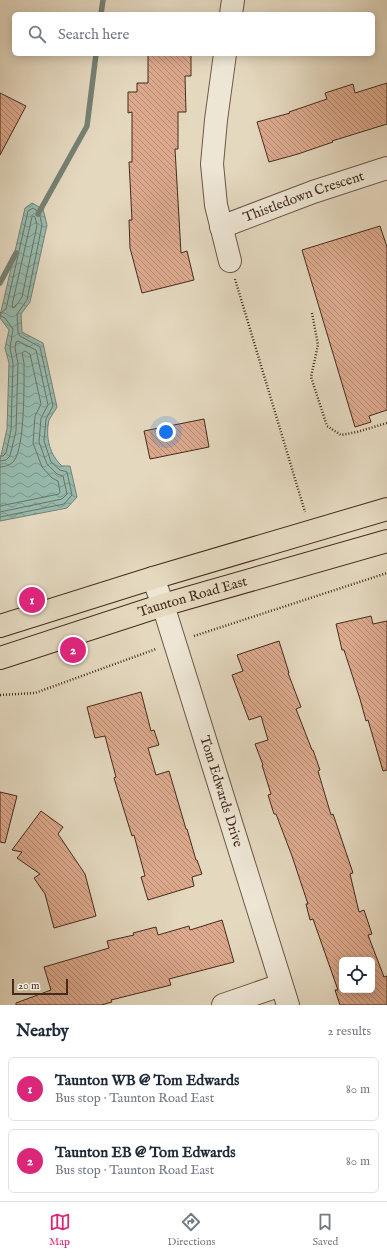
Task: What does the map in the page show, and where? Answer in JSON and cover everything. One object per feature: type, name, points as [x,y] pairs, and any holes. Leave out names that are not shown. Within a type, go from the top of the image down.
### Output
[{"type":"main road","name":"Taunton Road East","points":[[0,626],[153,578],[387,509]]},
{"type":"main road","name":"Taunton Road East","points":[[0,658],[164,605],[387,541]]},
{"type":"street","points":[[231,12],[233,0]]},
{"type":"street","points":[[226,56],[216,120],[212,164],[216,205],[230,261]]},
{"type":"street","name":"Thistledown Crescent","points":[[221,227],[314,192],[387,168]]},
{"type":"street","name":"Tom Edwards Drive","points":[[153,578],[164,605],[285,995]]},
{"type":"street","points":[[223,1005],[285,995]]},
{"type":"path","points":[[230,261],[311,531]]},
{"type":"path","points":[[312,313],[318,345],[311,377],[327,426],[341,435],[387,423]]},
{"type":"water","points":[[32,203],[43,209],[47,225],[30,302],[21,314],[22,332],[43,343],[57,407],[49,420],[48,440],[54,457],[58,462],[62,466],[70,466],[77,497],[67,508],[0,521],[0,460],[7,429],[9,363],[5,348],[9,330],[0,316],[25,208]]},
{"type":"building","points":[[148,56],[191,56],[191,76],[185,76],[186,112],[178,112],[178,149],[175,149],[181,253],[187,251],[194,280],[142,293],[130,248],[129,220],[132,220],[129,162],[132,162],[132,112],[128,113],[128,92],[137,92],[137,83],[148,83]]},
{"type":"building","points":[[387,83],[387,124],[332,141],[333,142],[298,154],[269,162],[257,122],[290,113],[289,112],[327,99],[325,93],[353,84],[355,93]]},
{"type":"building","points":[[0,93],[26,106],[0,155]]},
{"type":"building","points":[[380,226],[387,247],[387,410],[369,416],[371,422],[355,427],[302,250]]},
{"type":"building","points":[[204,419],[209,447],[150,459],[144,431]]},
{"type":"building","points":[[371,616],[373,624],[387,621],[387,770],[383,771],[368,720],[366,721],[344,650],[342,650],[336,624]]},
{"type":"building","points":[[279,641],[288,673],[301,707],[296,709],[320,770],[318,771],[331,815],[333,814],[353,873],[350,874],[359,912],[364,910],[372,934],[368,935],[384,977],[387,976],[387,1005],[340,1005],[335,990],[338,990],[313,919],[310,920],[306,904],[308,904],[292,856],[276,814],[274,814],[268,795],[271,794],[263,765],[255,744],[268,740],[261,716],[249,720],[232,675],[243,671],[237,655]]},
{"type":"building","points":[[141,692],[151,731],[154,730],[159,745],[148,748],[156,775],[169,771],[186,829],[202,874],[192,877],[194,886],[148,900],[141,877],[145,876],[134,835],[132,836],[114,778],[116,777],[105,736],[95,738],[87,707]]},
{"type":"building","points":[[0,792],[17,796],[5,843],[0,842]]},
{"type":"building","points":[[41,811],[63,827],[58,834],[85,874],[96,916],[54,928],[45,894],[34,878],[40,874],[17,858],[22,852],[12,850]]},
{"type":"building","points":[[222,920],[234,962],[169,979],[171,985],[111,1000],[112,1002],[101,1005],[16,1005],[16,1003],[51,990],[44,967],[109,948],[107,941],[134,935],[133,933],[156,927],[158,935],[189,926],[190,930]]},
{"type":"waterway","points":[[101,12],[103,0]]},
{"type":"waterway","points":[[38,214],[87,126],[96,56]]},
{"type":"waterway","points":[[0,283],[16,253]]},
{"type":"place","name":"Taunton WB @ Tom Edwards","points":[[32,600]]},
{"type":"place","name":"Taunton EB @ Tom Edwards","points":[[73,650]]}]
